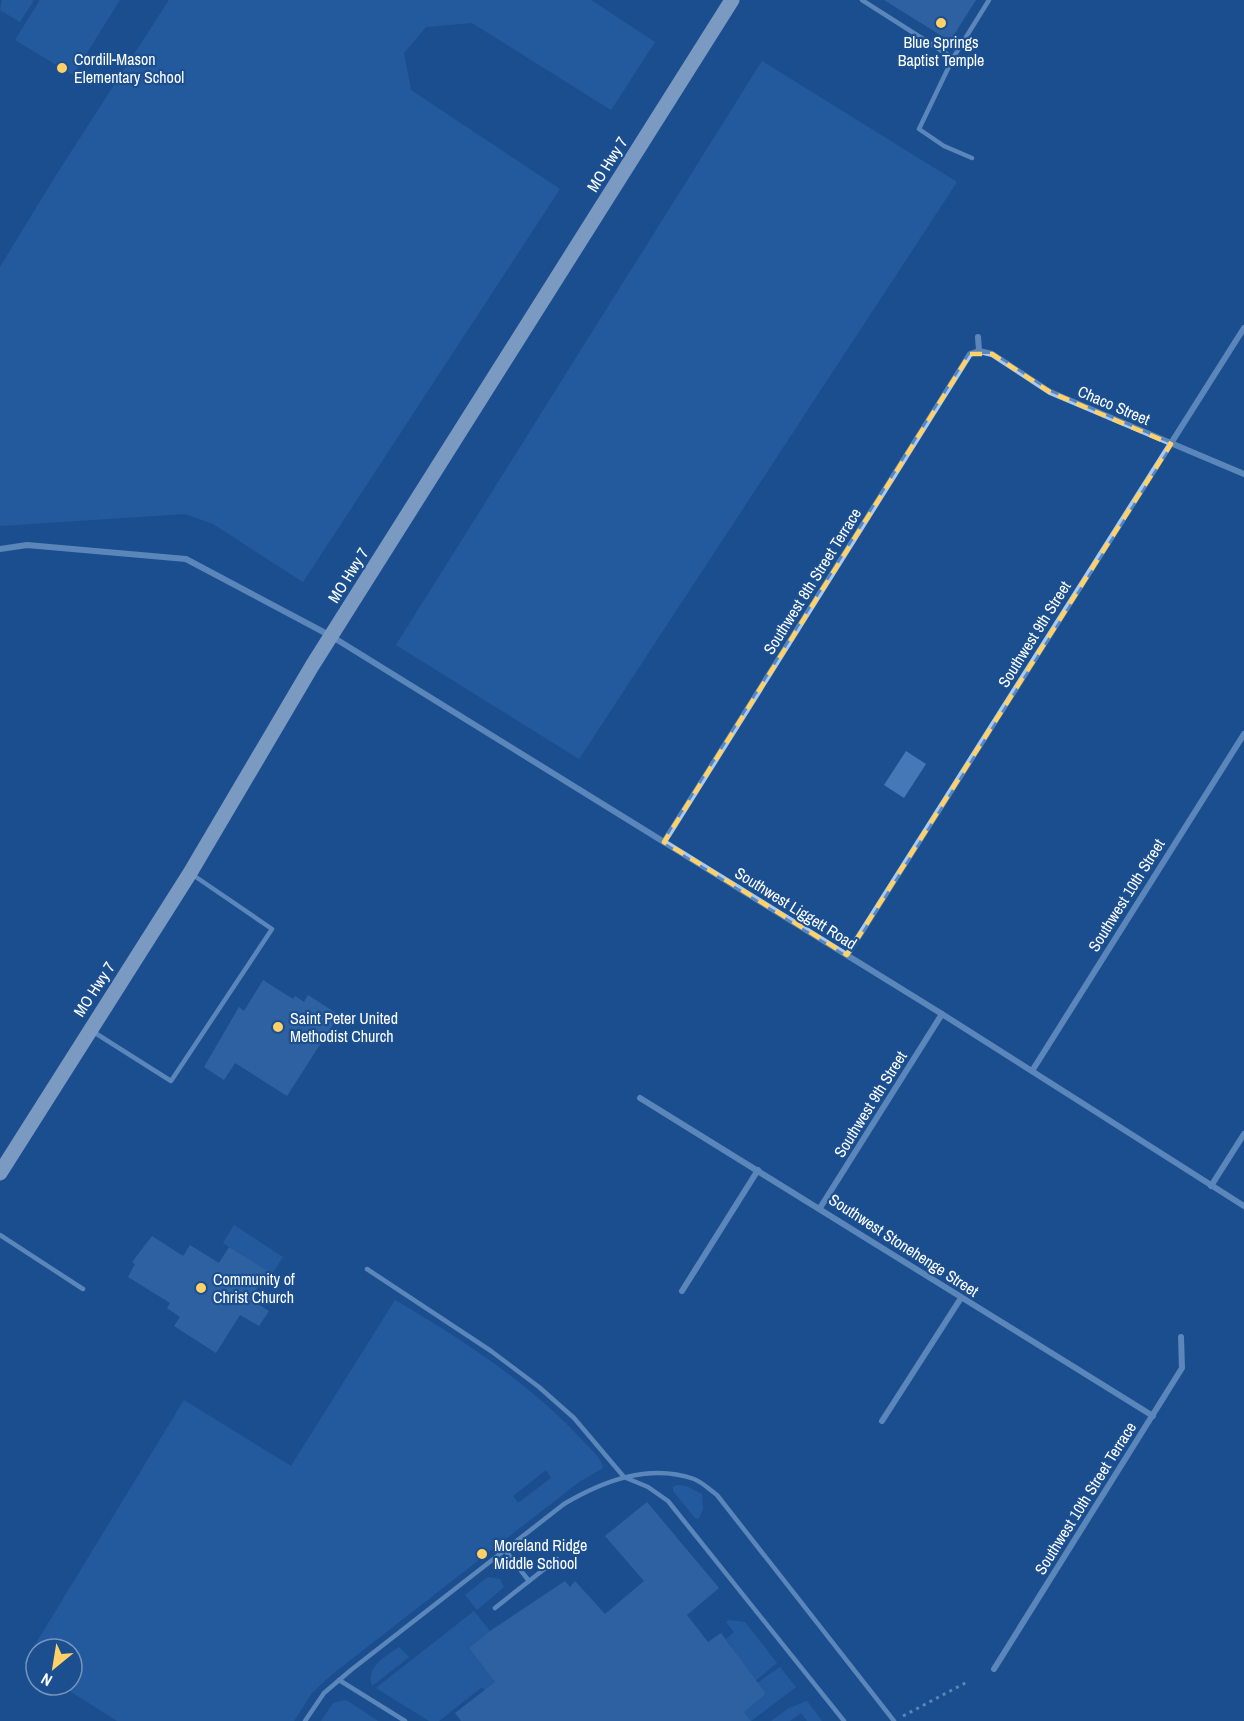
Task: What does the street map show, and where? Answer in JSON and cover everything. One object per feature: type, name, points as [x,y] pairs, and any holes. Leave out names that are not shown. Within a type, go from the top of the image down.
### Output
[{"type":"main road","name":"MO Hwy 7","points":[[0,1173],[190,873],[331,636],[732,0]]},
{"type":"street","name":"Southwest 9th Street","points":[[847,955],[1244,328]]},
{"type":"street","points":[[978,337],[979,351]]},
{"type":"street","name":"Chaco Street","points":[[979,351],[992,354],[1050,392],[1244,474]]},
{"type":"street","name":"Southwest 8th Street Terrace","points":[[664,843],[970,354],[979,351]]},
{"type":"street","name":"Southwest Liggett Road","points":[[0,549],[27,545],[186,559],[331,636],[942,1014],[1244,1206]]},
{"type":"street","name":"Southwest 10th Street","points":[[1032,1071],[1244,734]]},
{"type":"street","name":"Southwest 9th Street","points":[[820,1208],[942,1014]]},
{"type":"street","name":"Southwest Stonehenge Street","points":[[640,1098],[1153,1416]]},
{"type":"street","points":[[1211,1186],[1244,1134]]},
{"type":"street","points":[[682,1291],[758,1170]]},
{"type":"street","points":[[882,1421],[961,1298]]},
{"type":"street","name":"Southwest 10th Street Terrace","points":[[994,1669],[1182,1368],[1181,1337]]},
{"type":"lane","points":[[862,0],[952,58]]},
{"type":"lane","points":[[972,158],[944,146],[919,129],[952,58],[989,0]]},
{"type":"lane","points":[[90,1030],[171,1081],[272,929],[190,873]]},
{"type":"lane","points":[[0,1235],[83,1289]]},
{"type":"lane","points":[[367,1269],[491,1351],[539,1387],[574,1418],[624,1477],[648,1487],[668,1501],[844,1721]]},
{"type":"lane","points":[[305,1721],[324,1693],[339,1680],[564,1503],[593,1487],[645,1473],[675,1474],[696,1480],[717,1495],[894,1721]]},
{"type":"lane","points":[[505,1550],[529,1581]]},
{"type":"lane","points":[[495,1608],[557,1559]]},
{"type":"lane","points":[[339,1680],[405,1721]]},
{"type":"path","points":[[901,1717],[969,1681]]},
{"type":"highlighted area","points":[[970,354],[992,354],[1050,392],[1171,444],[847,955],[664,842]]},
{"type":"shaded area","points":[[2,0],[34,0],[20,22],[0,10]]},
{"type":"shaded area","points":[[40,0],[120,0],[73,75],[15,40]]},
{"type":"shaded area","points":[[169,0],[591,0],[655,42],[611,110],[472,23],[426,27],[404,53],[411,90],[560,189],[303,582],[213,524],[185,514],[0,526],[0,267],[58,172]]},
{"type":"shaded area","points":[[762,61],[957,182],[579,759],[396,645]]},
{"type":"shaded area","points":[[234,1225],[283,1257],[272,1274],[223,1243]]},
{"type":"shaded area","points":[[395,1300],[494,1363],[540,1399],[598,1457],[603,1468],[579,1482],[330,1676],[312,1693],[294,1721],[117,1721],[79,1697],[84,1697],[84,1637],[40,1637],[184,1400],[291,1466]],"holes":[[[546,1470],[551,1478],[518,1503],[513,1496]]]},
{"type":"shaded area","points":[[686,1486],[702,1494],[703,1509],[699,1519],[695,1518],[673,1491],[673,1487]]},
{"type":"shaded area","points":[[488,1577],[500,1579],[504,1587],[477,1610],[465,1595]]},
{"type":"shaded area","points":[[474,1611],[490,1631],[469,1648],[495,1682],[485,1690],[482,1687],[439,1721],[429,1721],[376,1688]]},
{"type":"shaded area","points":[[729,1620],[745,1622],[777,1663],[755,1681],[726,1639],[734,1632],[726,1622]]},
{"type":"shaded area","points":[[399,1647],[409,1657],[372,1686],[374,1668],[383,1658]]},
{"type":"shaded area","points":[[780,1667],[796,1687],[751,1721],[744,1712],[766,1694],[757,1683]]},
{"type":"shaded area","points":[[345,1700],[378,1721],[321,1721],[333,1703]]},
{"type":"shaded area","points":[[807,1701],[822,1721],[807,1721],[801,1713],[790,1721],[771,1721],[789,1708]]},
{"type":"building","name":"Blue Springs Baptist Temple","points":[[884,0],[976,0],[950,41]]},
{"type":"building","points":[[906,751],[926,764],[904,798],[884,785]]},
{"type":"building","name":"Saint Peter United Methodist Church","points":[[263,980],[293,999],[295,996],[304,1002],[308,995],[339,1015],[287,1096],[235,1063],[224,1080],[204,1067],[239,1007],[244,1011]]},
{"type":"building","name":"Community of Christ Church","points":[[152,1236],[183,1256],[190,1245],[219,1263],[229,1247],[268,1271],[250,1299],[269,1311],[259,1326],[240,1315],[216,1353],[174,1326],[180,1317],[167,1308],[170,1303],[128,1277],[135,1264],[132,1262]]},
{"type":"building","name":"Moreland Ridge Middle School","points":[[647,1502],[719,1588],[687,1615],[708,1642],[721,1633],[766,1694],[744,1712],[751,1721],[461,1721],[455,1713],[495,1682],[469,1648],[490,1631],[565,1581],[570,1587],[575,1581],[605,1614],[644,1581],[605,1536]]},
{"type":"place","name":"Blue Springs Baptist Temple","points":[[941,23]]},
{"type":"place","name":"Cordill-Mason Elementary School","points":[[62,68]]},
{"type":"place","name":"Saint Peter United Methodist Church","points":[[278,1027]]},
{"type":"place","name":"Community of Christ Church","points":[[201,1288]]},
{"type":"place","name":"Moreland Ridge Middle School","points":[[482,1554]]}]
